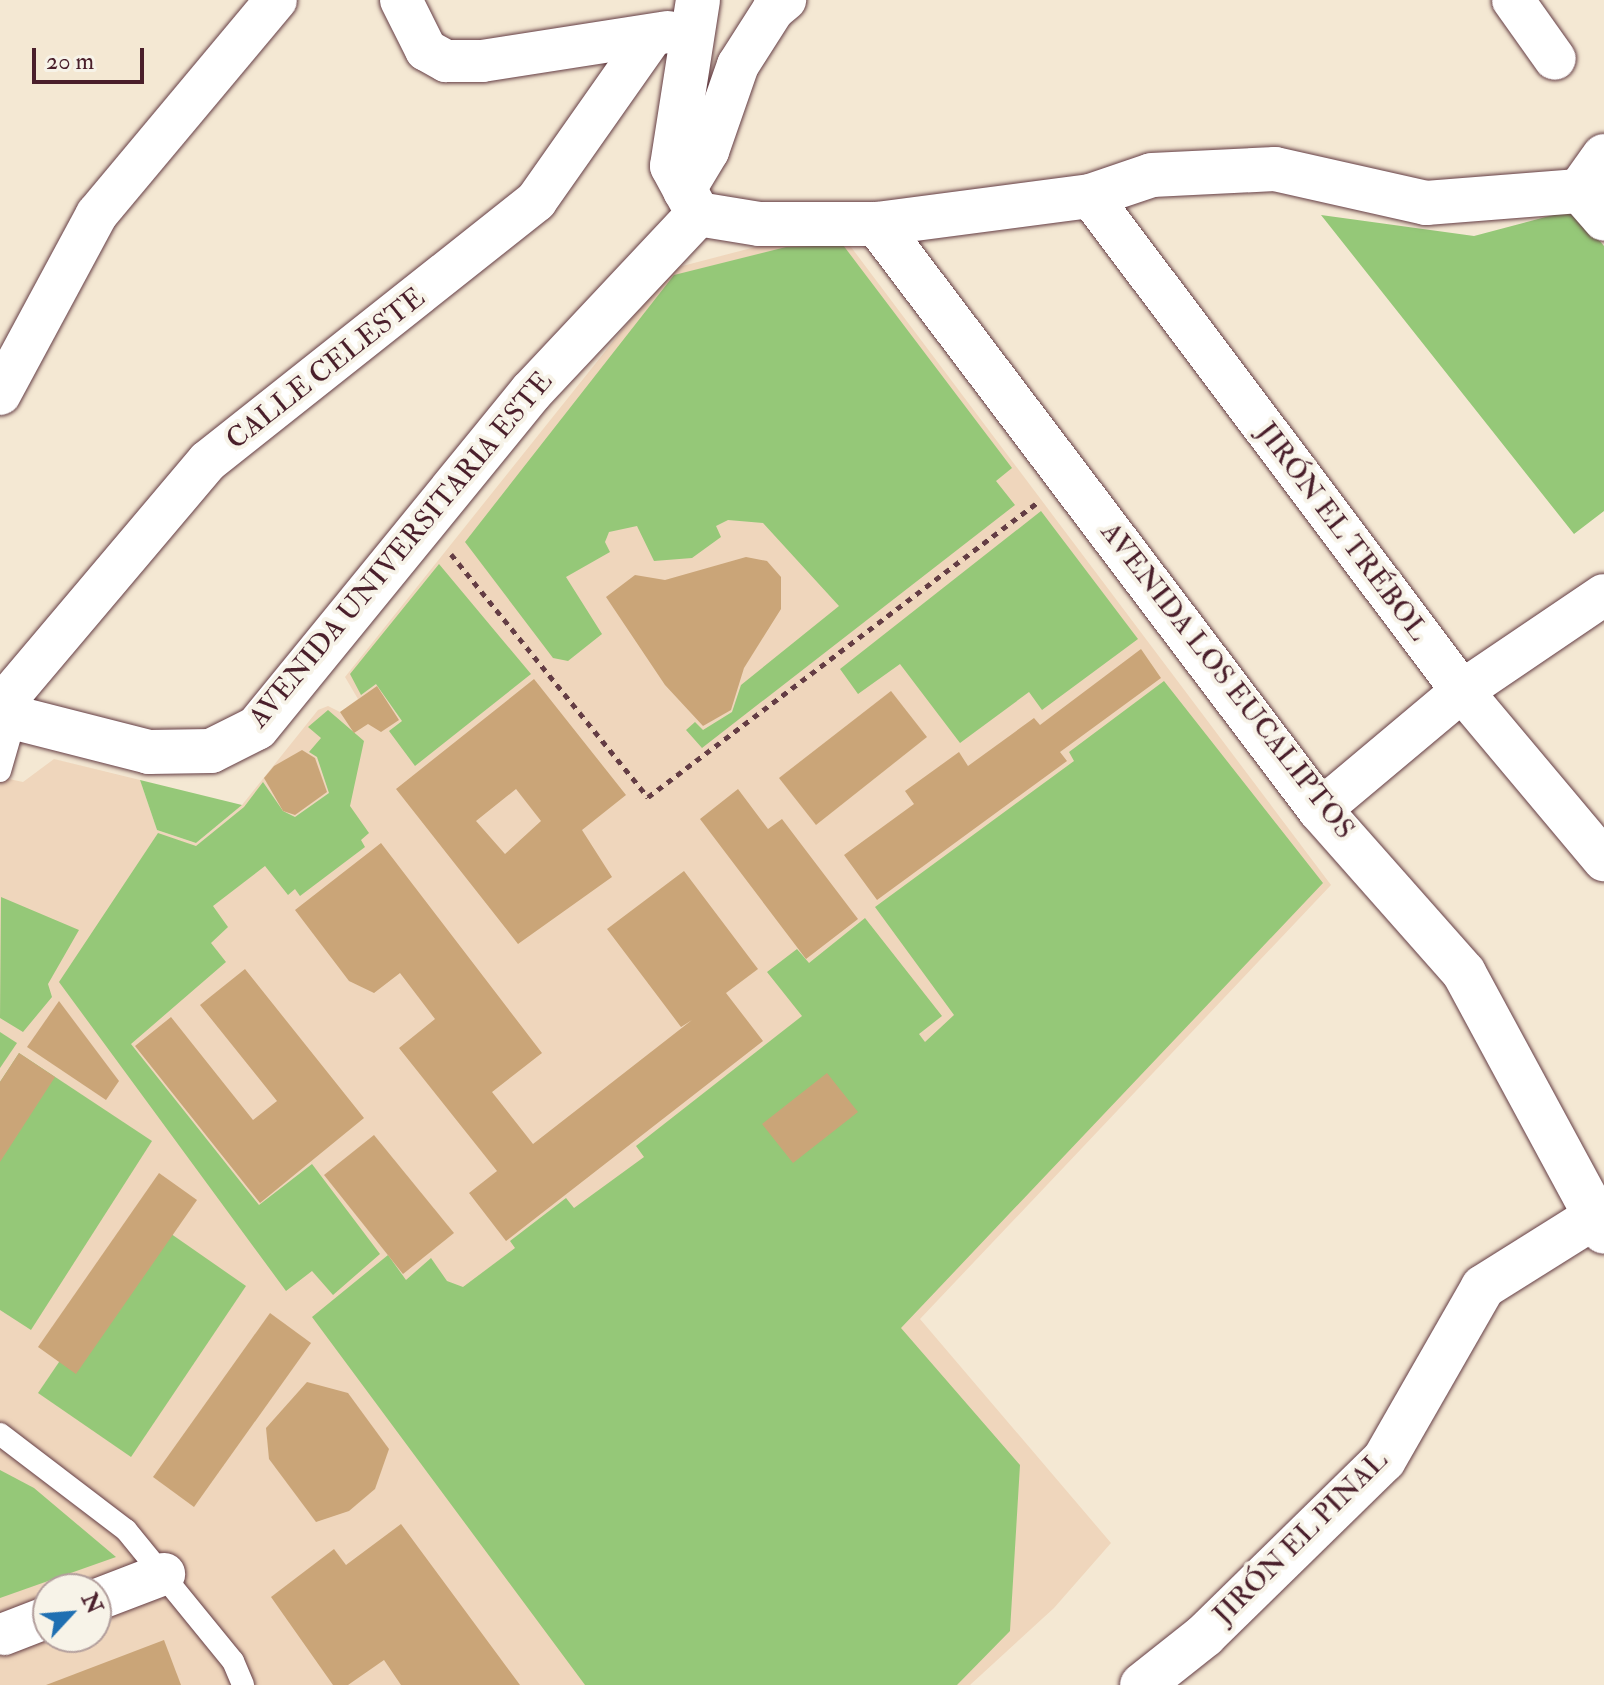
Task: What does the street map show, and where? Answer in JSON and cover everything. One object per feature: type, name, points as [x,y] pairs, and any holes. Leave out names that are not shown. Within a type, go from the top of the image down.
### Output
[{"type":"main road","points":[[681,21],[684,191],[759,224],[877,224],[1090,196],[1152,175],[1275,169],[1426,203],[1592,206],[1604,156]]},
{"type":"main road","name":"AVENIDA UNIVERSITARIA ESTE","points":[[5,714],[149,752],[211,751],[257,728],[531,392],[666,251],[684,191]]},
{"type":"main road","name":"AVENIDA LOS EUCALIPTOS","points":[[877,224],[1320,810],[1414,910],[1464,973],[1601,1219]]},
{"type":"main road","name":"JIRÓN EL PINAL","points":[[1142,1685],[1205,1635],[1384,1460],[1483,1287],[1601,1219]]},
{"type":"street","points":[[0,394],[97,214],[276,0]]},
{"type":"street","points":[[401,0],[426,50],[446,61],[482,61],[681,21]]},
{"type":"street","points":[[684,191],[708,151],[738,65],[785,0]]},
{"type":"street","points":[[1513,0],[1555,59]]},
{"type":"street","name":"CALLE CELESTE","points":[[5,714],[208,461],[536,201],[681,21]]},
{"type":"street","name":"JIRÓN EL TRÉBOL","points":[[1090,196],[1462,691],[1604,860]]},
{"type":"street","points":[[1320,810],[1462,691],[1604,595]]},
{"type":"street","points":[[112,1594],[164,1574]]},
{"type":"street","points":[[4,1634],[32,1623]]},
{"type":"lane","points":[[0,771],[5,714]]},
{"type":"lane","points":[[0,1434],[126,1530],[233,1661],[243,1685]]},
{"type":"path","points":[[446,549],[648,797],[1041,499]]},
{"type":"shaded area","points":[[845,239],[1331,885],[920,1319],[1111,1543],[1054,1608],[970,1685],[0,1685],[0,777],[23,782],[54,759],[140,780],[157,830],[196,843],[242,805],[318,710],[328,706],[340,712],[358,699],[345,677],[671,269],[782,240]]},
{"type":"green space","points":[[1568,211],[1578,214],[1604,246],[1604,511],[1574,534],[1321,215],[1474,236]]},
{"type":"green space","points":[[843,245],[1012,468],[996,481],[1015,505],[702,748],[686,730],[695,722],[703,730],[732,712],[741,685],[839,606],[763,523],[728,520],[716,526],[721,537],[692,558],[654,561],[637,526],[609,532],[605,542],[610,552],[566,577],[602,634],[568,661],[553,658],[465,542],[674,275],[786,247]]},
{"type":"green space","points":[[1041,511],[1138,639],[1042,710],[1029,692],[960,743],[900,664],[858,694],[840,669]]},
{"type":"green space","points":[[439,564],[531,674],[415,766],[389,731],[402,721],[376,684],[361,695],[350,674]]},
{"type":"green space","points":[[1164,681],[1323,883],[901,1328],[1020,1465],[1010,1631],[957,1685],[585,1685],[312,1317],[388,1255],[406,1280],[431,1258],[447,1281],[463,1287],[515,1248],[510,1241],[566,1198],[574,1208],[644,1157],[636,1146],[802,1016],[767,972],[797,949],[809,963],[865,918],[942,1016],[919,1034],[925,1042],[954,1015],[875,907],[1074,761],[1069,752]]},
{"type":"green space","points":[[328,710],[364,741],[350,806],[369,833],[361,840],[365,847],[300,896],[295,889],[288,895],[265,866],[213,906],[228,927],[211,943],[226,962],[131,1044],[259,1205],[312,1164],[380,1254],[333,1295],[312,1271],[286,1291],[59,982],[158,833],[196,846],[244,807],[263,782],[283,811],[295,817],[329,793],[317,757],[309,752],[321,738],[308,727]]},
{"type":"green space","points":[[140,780],[242,805],[196,843],[157,830]]},
{"type":"green space","points":[[1,897],[79,930],[48,984],[52,997],[23,1032],[0,1018]]},
{"type":"green space","points":[[0,1032],[17,1043],[0,1068]]},
{"type":"green space","points":[[19,1053],[152,1141],[31,1330],[0,1310],[0,1082]]},
{"type":"green space","points":[[154,1222],[246,1286],[131,1457],[38,1393]]},
{"type":"green space","points":[[0,1470],[34,1488],[116,1557],[71,1573],[32,1573],[32,1587],[0,1598]]},
{"type":"building","points":[[746,557],[767,561],[781,577],[781,609],[744,668],[731,710],[703,726],[665,685],[606,597],[635,575],[665,580]]},
{"type":"building","points":[[1141,649],[1161,678],[1060,752],[1067,761],[877,900],[844,855],[914,804],[905,791],[959,752],[968,766],[1034,718],[1040,725]]},
{"type":"building","points":[[534,679],[626,795],[582,830],[612,877],[518,944],[396,789]],"holes":[[[516,789],[541,821],[505,854],[476,821]]]},
{"type":"building","points":[[377,686],[399,720],[381,732],[368,724],[354,733],[340,712]]},
{"type":"building","points":[[891,691],[927,737],[816,825],[779,778]]},
{"type":"building","points":[[302,750],[315,758],[327,792],[295,815],[283,811],[264,778],[274,766]]},
{"type":"building","points":[[738,789],[768,829],[782,819],[858,919],[806,959],[700,819]]},
{"type":"building","points":[[381,843],[542,1053],[492,1092],[533,1144],[692,1020],[681,1027],[607,929],[684,871],[758,969],[726,993],[763,1041],[506,1241],[469,1193],[497,1171],[399,1048],[435,1019],[400,973],[374,993],[349,981],[295,910]]},
{"type":"building","points":[[245,969],[364,1118],[260,1203],[135,1046],[171,1017],[253,1120],[277,1101],[200,1005]]},
{"type":"building","points":[[59,1001],[119,1081],[106,1100],[27,1047]]},
{"type":"building","points":[[19,1053],[55,1077],[0,1162],[0,1082]]},
{"type":"building","points":[[827,1073],[858,1112],[793,1163],[762,1124]]},
{"type":"building","points":[[374,1135],[454,1233],[403,1274],[324,1175]]},
{"type":"building","points":[[159,1173],[197,1200],[76,1374],[38,1347]]},
{"type":"building","points":[[270,1313],[311,1343],[194,1507],[153,1477]]},
{"type":"building","points":[[307,1382],[348,1393],[389,1449],[375,1489],[349,1511],[316,1522],[269,1459],[266,1428]]},
{"type":"building","points":[[401,1524],[520,1685],[401,1685],[384,1660],[348,1685],[333,1685],[271,1597],[334,1549],[346,1565]]},
{"type":"building","points":[[164,1640],[181,1685],[46,1685]]}]
